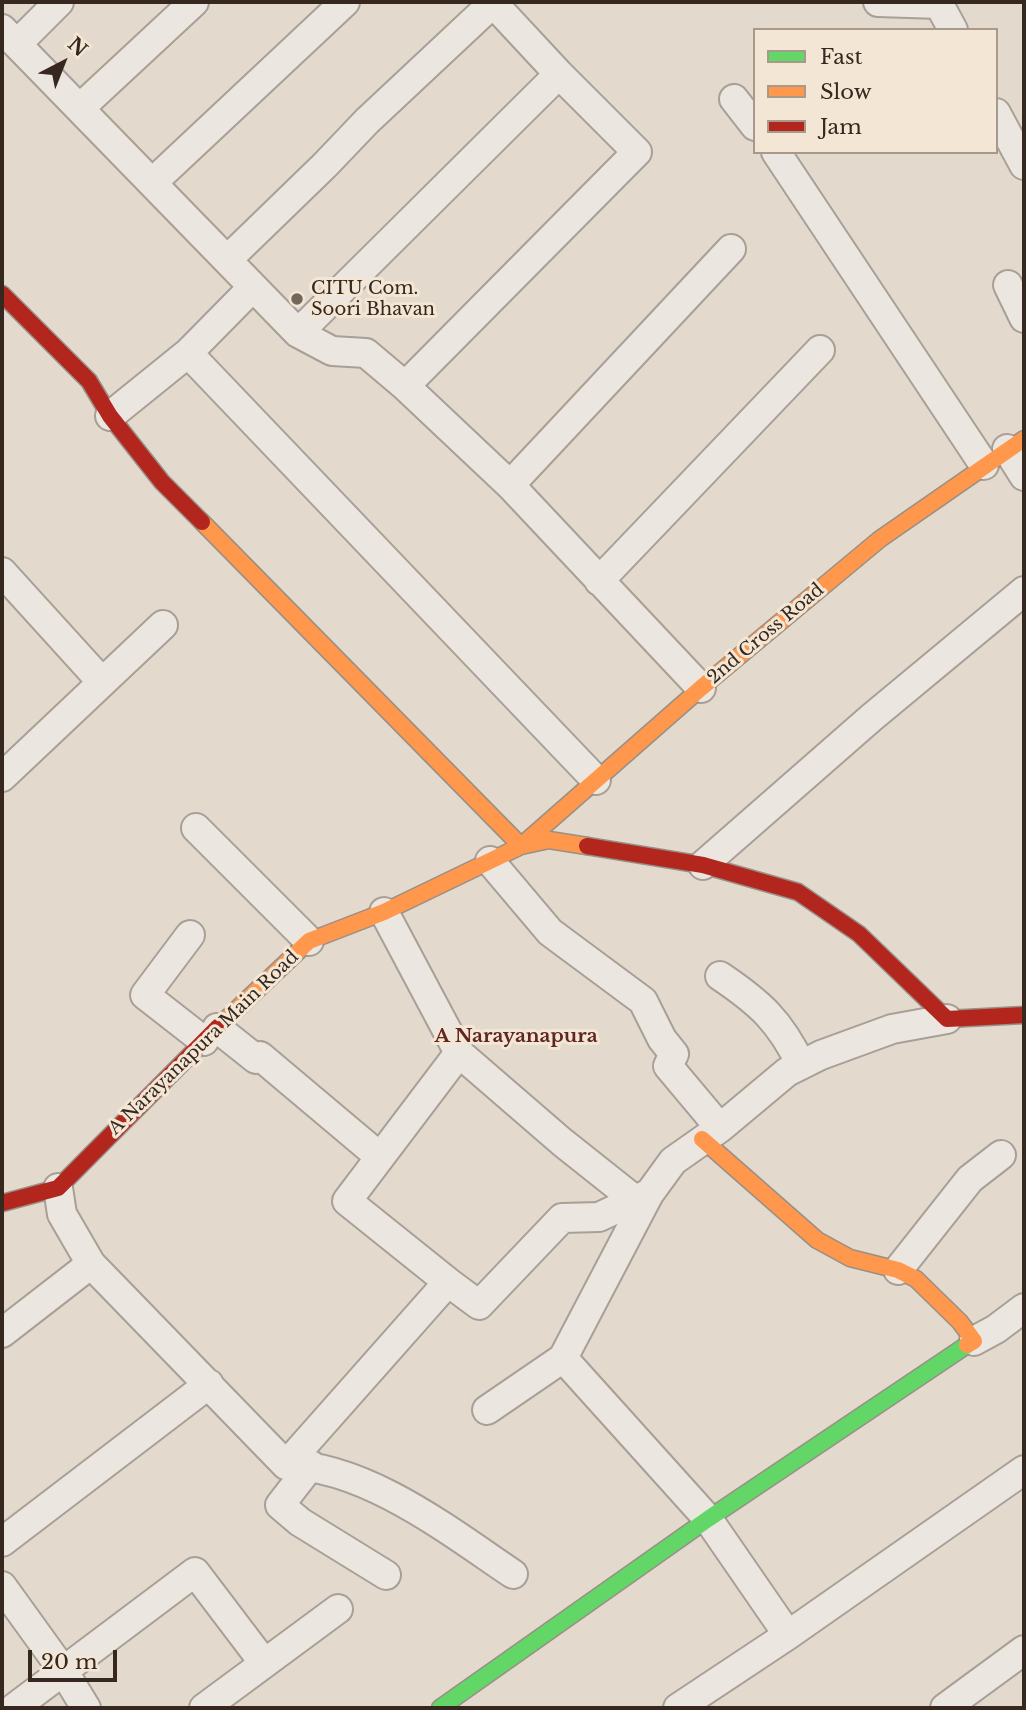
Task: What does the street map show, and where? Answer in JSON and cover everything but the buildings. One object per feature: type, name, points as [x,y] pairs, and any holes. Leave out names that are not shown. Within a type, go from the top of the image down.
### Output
[{"type":"street","points":[[59,2],[9,36],[298,333],[332,352],[366,353],[405,386],[510,485],[701,688]]},
{"type":"street","points":[[80,108],[194,2]]},
{"type":"street","points":[[152,183],[345,2]]},
{"type":"street","points":[[227,260],[367,121],[493,2],[559,74],[637,152],[405,386]]},
{"type":"street","points":[[878,2],[944,3],[952,28]]},
{"type":"street","points":[[298,333],[559,74]]},
{"type":"street","points":[[734,99],[753,123]]},
{"type":"street","points":[[998,117],[1024,164]]},
{"type":"street","points":[[777,154],[984,465]]},
{"type":"street","points":[[510,485],[732,249]]},
{"type":"street","points":[[1008,285],[1024,318]]},
{"type":"street","points":[[110,416],[188,353],[253,287]]},
{"type":"street","points":[[2,294],[89,381],[110,416],[162,482],[521,846]]},
{"type":"street","points":[[599,581],[820,351]]},
{"type":"street","points":[[188,353],[596,780]]},
{"type":"street","points":[[1016,444],[1024,476]]},
{"type":"street","name":"2nd Cross Road","points":[[521,846],[701,688],[880,539],[1016,444]]},
{"type":"street","points":[[2,572],[102,682]]},
{"type":"street","points":[[703,865],[871,718],[1024,591]]},
{"type":"street","points":[[2,777],[163,625]]},
{"type":"street","points":[[196,828],[309,941]]},
{"type":"street","name":"A Narayanapura Main Road","points":[[58,1188],[210,1035],[309,941],[384,912],[521,846],[549,841],[703,865],[798,892],[859,934],[947,1020]]},
{"type":"street","points":[[490,861],[550,932],[643,1001],[662,1039],[674,1054],[668,1066],[711,1133],[817,1240],[850,1258],[898,1270],[916,1279],[960,1322],[974,1341]]},
{"type":"street","points":[[384,912],[459,1053],[562,1142],[642,1197]]},
{"type":"street","points":[[190,935],[145,995],[210,1035],[256,1059],[260,1056],[380,1157]]},
{"type":"street","points":[[720,976],[753,999],[787,1037],[801,1065]]},
{"type":"street","points":[[487,1410],[563,1358],[642,1197],[673,1161],[787,1072],[891,1029],[947,1020],[1024,1015]]},
{"type":"street","points":[[459,1053],[347,1201],[448,1282],[479,1305],[562,1218],[599,1217],[642,1197]]},
{"type":"street","points":[[898,1270],[970,1179],[1001,1155]]},
{"type":"street","points":[[2,1203],[58,1188],[62,1214],[91,1264],[209,1384],[299,1465],[365,1482],[444,1528],[513,1574]]},
{"type":"street","points":[[2,1333],[91,1264]]},
{"type":"street","points":[[386,1575],[300,1522],[280,1505],[299,1465],[448,1282]]},
{"type":"street","points":[[440,1708],[709,1518],[1024,1308]]},
{"type":"street","points":[[563,1358],[709,1518],[788,1635]]},
{"type":"street","points":[[2,1542],[209,1384]]},
{"type":"street","points":[[678,1708],[788,1635],[1024,1470]]},
{"type":"street","points":[[14,1708],[195,1572],[264,1663]]},
{"type":"street","points":[[2,1586],[64,1672],[86,1708]]},
{"type":"street","points":[[204,1708],[338,1609]]},
{"type":"street","points":[[946,1708],[1019,1663]]},
{"type":"traffic: fast","points":[[440,1708],[708,1519],[967,1345]]},
{"type":"traffic: slow","points":[[521,846],[701,688],[880,539],[1024,439]]},
{"type":"traffic: slow","points":[[202,522],[521,846]]},
{"type":"traffic: slow","points":[[218,1027],[309,941],[384,912],[521,846],[549,840],[587,846]]},
{"type":"traffic: slow","points":[[702,1139],[817,1240],[850,1258],[898,1270],[916,1279],[960,1322],[974,1341],[967,1345]]},
{"type":"traffic: jam","points":[[2,294],[89,381],[110,416],[162,482],[202,522]]},
{"type":"traffic: jam","points":[[587,846],[703,865],[798,892],[859,934],[947,1019],[1024,1015]]},
{"type":"traffic: jam","points":[[2,1203],[58,1188],[218,1027]]},
{"type":"place","name":"CITU Com. Soori Bhavan","points":[[297,299]]},
{"type":"district","name":"A Narayanapura","points":[[516,1037]]}]
